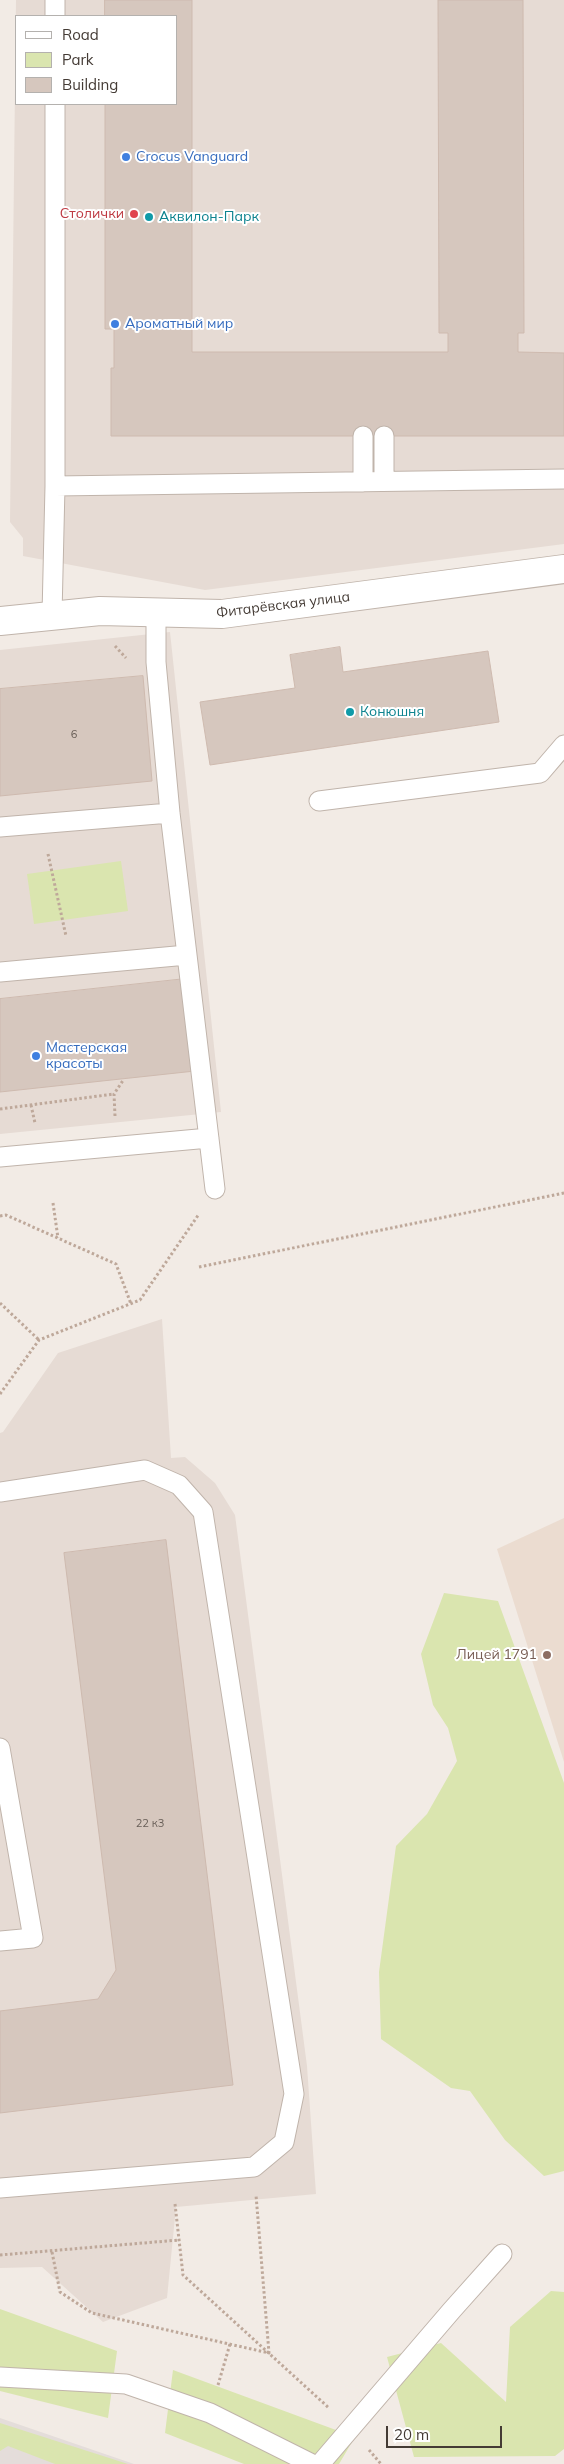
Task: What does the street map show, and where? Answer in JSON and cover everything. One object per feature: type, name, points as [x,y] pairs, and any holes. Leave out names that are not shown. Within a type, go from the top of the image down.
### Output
[{"type":"street","name":"Фитарёвская улица","points":[[0,621],[100,611],[222,614],[564,569]]},
{"type":"lane","points":[[56,0],[56,15]]},
{"type":"lane","points":[[52,615],[55,486],[55,105]]},
{"type":"lane","points":[[363,436],[363,482]]},
{"type":"lane","points":[[384,436],[384,481]]},
{"type":"lane","points":[[55,486],[564,479]]},
{"type":"lane","points":[[156,612],[156,662],[170,813],[215,1189]]},
{"type":"lane","points":[[319,801],[540,773],[564,745]]},
{"type":"lane","points":[[0,827],[170,813]]},
{"type":"lane","points":[[0,972],[187,955]]},
{"type":"lane","points":[[0,1157],[209,1138]]},
{"type":"lane","points":[[0,1492],[145,1470],[179,1486],[203,1512],[294,2094],[284,2142],[254,2167],[0,2188]]},
{"type":"lane","points":[[0,1748],[33,1938],[0,1941]]},
{"type":"lane","points":[[320,2464],[502,2254]]},
{"type":"lane","points":[[0,2377],[126,2384],[210,2413],[312,2464]]},
{"type":"path","points":[[42,823],[72,966]]},
{"type":"path","points":[[117,1146],[114,1094],[124,1079]]},
{"type":"path","points":[[0,1109],[114,1094]]},
{"type":"path","points":[[31,1105],[35,1124]]},
{"type":"path","points":[[0,1394],[39,1340],[140,1300],[215,1189]]},
{"type":"path","points":[[199,1267],[564,1193]]},
{"type":"path","points":[[53,1203],[58,1238]]},
{"type":"path","points":[[0,1216],[6,1215],[116,1264],[130,1304]]},
{"type":"path","points":[[0,1303],[39,1340]]},
{"type":"path","points":[[254,2167],[269,2353]]},
{"type":"path","points":[[171,2174],[183,2275],[352,2428],[381,2464]]},
{"type":"path","points":[[0,2255],[179,2240]]},
{"type":"path","points":[[52,2252],[60,2292],[92,2313],[269,2353]]},
{"type":"path","points":[[210,2413],[230,2344]]},
{"type":"shaded area","points":[[16,0],[564,0],[564,544],[205,590],[23,556],[23,538],[10,522],[15,87],[15,105],[178,105],[178,15],[16,15]]},
{"type":"shaded area","points":[[170,632],[221,1112],[0,1134],[0,650]]},
{"type":"shaded area","points":[[162,1319],[171,1458],[185,1457],[215,1483],[235,1515],[307,2066],[316,2194],[176,2207],[167,2298],[103,2322],[42,2267],[0,2268],[0,1433],[3,1432],[58,1353]]},
{"type":"shaded area","name":"Лицей 1791","points":[[564,1518],[564,1762],[497,1549]]},
{"type":"shaded area","points":[[0,2418],[134,2464],[0,2464]]},
{"type":"green space","points":[[121,861],[128,911],[34,924],[27,874]]},
{"type":"green space","points":[[444,1593],[498,1601],[564,1783],[564,2171],[544,2176],[505,2140],[470,2091],[451,2088],[381,2039],[379,1972],[396,1846],[427,1814],[457,1761],[448,1728],[433,1705],[421,1654]]},
{"type":"green space","points":[[551,2291],[564,2292],[564,2449],[555,2456],[414,2457],[387,2357],[441,2343],[506,2402],[510,2327]]},
{"type":"green space","points":[[0,2309],[117,2351],[108,2418],[0,2391]]},
{"type":"green space","points":[[173,2370],[355,2437],[339,2464],[244,2464],[165,2433]]},
{"type":"green space","points":[[0,2423],[128,2464],[55,2464],[8,2446],[0,2451]]},
{"type":"building","name":"Аквилон-Парк","points":[[105,0],[192,0],[192,352],[448,352],[448,333],[439,333],[438,0],[523,0],[524,333],[518,333],[518,352],[564,353],[564,436],[111,436],[111,368],[114,368],[114,329],[105,329],[105,105],[178,105],[178,15],[105,15]]},
{"type":"building","name":"Конюшня","points":[[340,647],[343,672],[488,651],[499,722],[210,765],[200,702],[295,688],[290,655]]},
{"type":"building","points":[[143,676],[152,781],[0,796],[0,689]]},
{"type":"building","points":[[185,979],[195,1071],[0,1092],[0,999]]},
{"type":"building","points":[[166,1540],[233,2085],[0,2113],[0,2011],[98,1999],[116,1970],[64,1553]]},
{"type":"place","name":"Crocus Vanguard","points":[[126,157]]},
{"type":"place","name":"Столички","points":[[134,214]]},
{"type":"place","name":"Аквилон-Парк","points":[[149,217]]},
{"type":"place","name":"Ароматный мир","points":[[115,324]]},
{"type":"place","name":"Конюшня","points":[[350,712]]},
{"type":"place","name":"Мастерская красоты","points":[[36,1056]]},
{"type":"place","name":"Лицей 1791","points":[[547,1655]]}]
